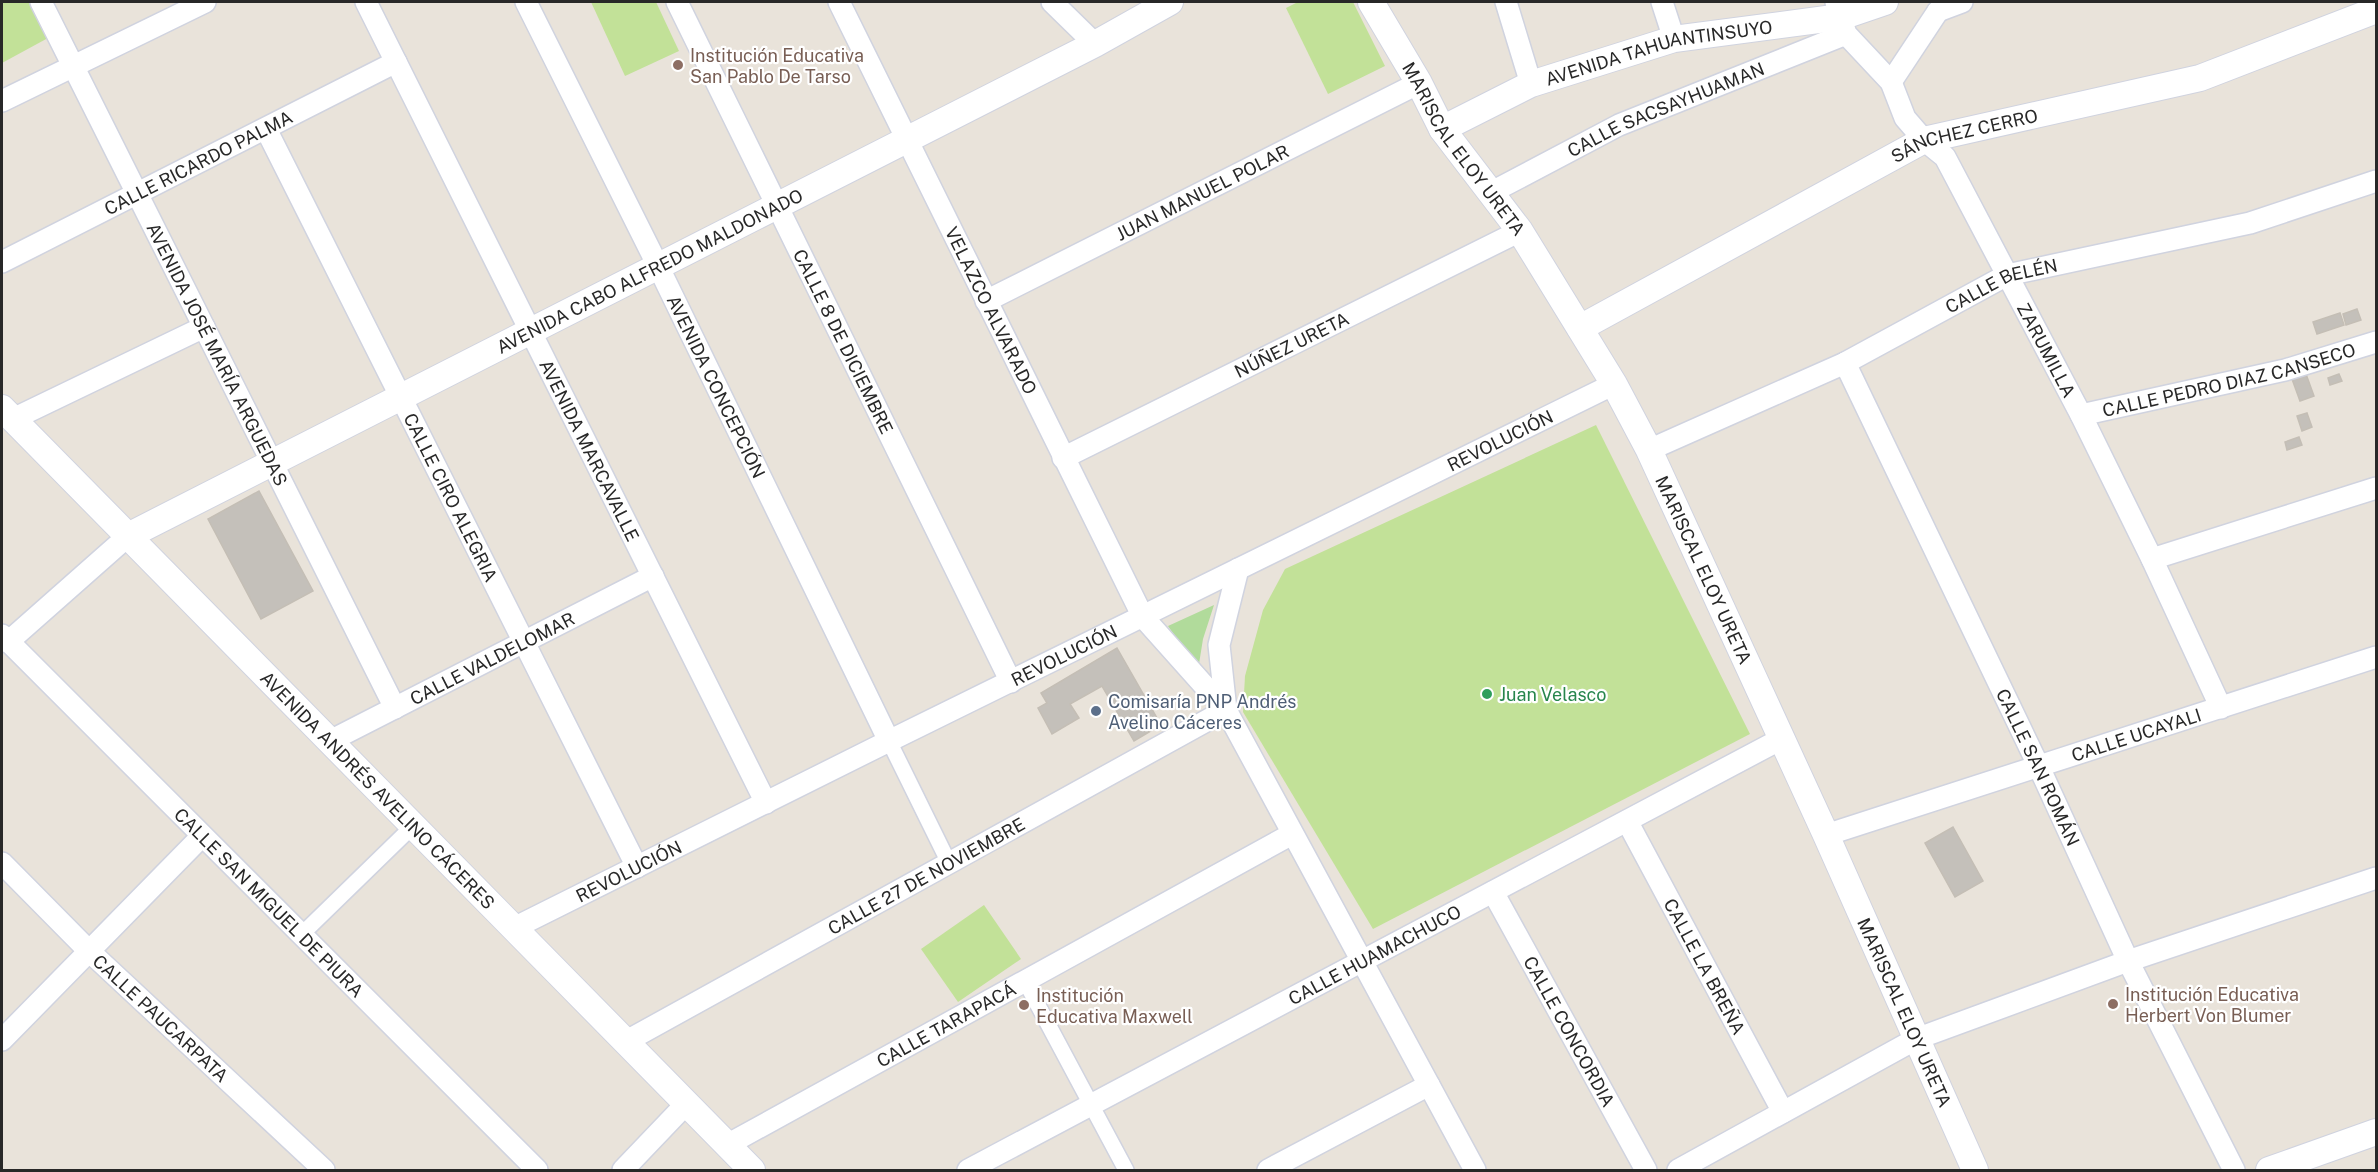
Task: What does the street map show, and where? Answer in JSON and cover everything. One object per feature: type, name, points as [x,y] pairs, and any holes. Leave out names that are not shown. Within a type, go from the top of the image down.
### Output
[{"type":"street","name":"AVENIDA JOSÉ MARÍA ARGUEDAS","points":[[41,2],[395,708]]},
{"type":"street","points":[[2,101],[205,2]]},
{"type":"street","name":"AVENIDA MARCAVALLE","points":[[366,2],[766,803]]},
{"type":"street","name":"AVENIDA CONCEPCIÓN","points":[[526,2],[658,266],[889,741]]},
{"type":"street","name":"CALLE 8 DE DICIEMBRE","points":[[677,2],[1011,682]]},
{"type":"street","name":"VELAZCO ALVARADO","points":[[839,2],[1143,617],[1226,710]]},
{"type":"street","points":[[1052,2],[1095,44]]},
{"type":"street","name":"AVENIDA CABO ALFREDO MALDONADO","points":[[128,536],[1095,44],[1170,2]]},
{"type":"street","name":"MARISCAL ELOY URETA","points":[[1371,2],[1419,83],[1442,129],[1520,231],[1614,384],[1649,450],[1826,835],[1975,1170]]},
{"type":"street","points":[[1506,2],[1531,84]]},
{"type":"street","points":[[1662,2],[1674,39]]},
{"type":"street","name":"AVENIDA TAHUANTINSUYO","points":[[1442,129],[1531,84],[1674,39],[1841,17],[1885,2]]},
{"type":"street","points":[[1891,82],[1935,6],[1962,2]]},
{"type":"street","name":"SÁNCHEZ CERRO","points":[[1580,328],[1924,140],[2200,78],[2376,10]]},
{"type":"street","name":"ZARUMILLA","points":[[1841,17],[1891,82],[1905,118],[1924,140],[1945,157],[2080,415],[2152,559],[2221,708]]},
{"type":"street","name":"CALLE SACSAYHUAMAN","points":[[1490,193],[1619,125],[1841,17]]},
{"type":"street","name":"CALLE RICARDO PALMA","points":[[2,262],[396,62]]},
{"type":"street","name":"JUAN MANUEL POLAR","points":[[986,301],[1419,83]]},
{"type":"street","name":"CALLE CIRO ALEGRIA","points":[[266,129],[637,867]]},
{"type":"street","name":"CALLE BELÉN","points":[[1649,450],[1845,363],[2007,274],[2250,223],[2376,181]]},
{"type":"street","name":"NÚÑEZ URETA","points":[[1063,458],[1520,231]]},
{"type":"street","points":[[7,414],[204,327]]},
{"type":"street","name":"CALLE PEDRO DIAZ CANSECO","points":[[2080,415],[2284,370],[2376,342]]},
{"type":"street","name":"CALLE SAN ROMÁN","points":[[1845,363],[2039,767],[2128,961],[2234,1170]]},
{"type":"street","name":"REVOLUCIÓN","points":[[514,928],[1614,384]]},
{"type":"street","name":"AVENIDA ANDRÉS AVELINO CÁCERES","points":[[7,414],[752,1170]]},
{"type":"street","points":[[2152,559],[2376,488]]},
{"type":"street","points":[[5,639],[128,536]]},
{"type":"street","points":[[1238,570],[1219,645],[1226,710],[1475,1170]]},
{"type":"street","name":"CALLE VALDELOMAR","points":[[330,741],[653,576]]},
{"type":"street","name":"CALLE SAN MIGUEL DE PIURA","points":[[5,639],[537,1170]]},
{"type":"street","name":"CALLE UCAYALI","points":[[1826,835],[2376,657]]},
{"type":"street","name":"CALLE 27 DE NOVIEMBRE","points":[[625,1042],[1226,710]]},
{"type":"street","name":"CALLE HUAMACHUCO","points":[[968,1170],[1781,739]]},
{"type":"street","points":[[889,741],[949,863]]},
{"type":"street","name":"CALLE LA BREÑA","points":[[1627,821],[1783,1112]]},
{"type":"street","points":[[301,935],[413,826]]},
{"type":"street","name":"CALLE TARAPACÁ","points":[[727,1145],[1292,834]]},
{"type":"street","points":[[2,1040],[202,836]]},
{"type":"street","name":"CALLE PAUCARPATA","points":[[2,863],[88,951],[324,1170]]},
{"type":"street","points":[[1677,1170],[1916,1039],[2128,961],[2376,878]]},
{"type":"street","name":"CALLE CONCORDIA","points":[[1493,892],[1646,1170]]},
{"type":"street","points":[[1025,981],[1126,1170]]},
{"type":"street","points":[[1268,1170],[1429,1085]]},
{"type":"street","points":[[623,1170],[686,1104]]},
{"type":"street","points":[[2269,1170],[2376,1132]]},
{"type":"green space","points":[[2,2],[29,2],[48,38],[2,63]]},
{"type":"green space","points":[[591,2],[656,2],[679,51],[625,76]]},
{"type":"green space","points":[[1298,2],[1353,2],[1385,66],[1328,94],[1286,8]]},
{"type":"green space","name":"Juan Velasco","points":[[1596,425],[1750,734],[1373,929],[1243,712],[1245,676],[1263,610],[1285,569]]},
{"type":"green space","points":[[1214,605],[1203,639],[1198,670],[1168,626]]},
{"type":"green space","points":[[984,905],[1021,959],[958,1002],[921,949]]},
{"type":"building","points":[[2357,309],[2361,320],[2346,325],[2343,314]]},
{"type":"building","points":[[2340,313],[2344,325],[2317,334],[2313,322]]},
{"type":"building","points":[[2306,374],[2314,396],[2300,401],[2292,379]]},
{"type":"building","points":[[2339,374],[2342,381],[2330,385],[2328,378]]},
{"type":"building","points":[[2307,413],[2312,427],[2302,431],[2297,416]]},
{"type":"building","points":[[2299,437],[2302,445],[2287,450],[2285,442]]},
{"type":"building","points":[[259,491],[313,591],[261,619],[208,519]]},
{"type":"building","points":[[1117,648],[1161,725],[1134,741],[1102,686],[1070,704],[1079,718],[1052,734],[1038,708],[1047,703],[1041,693]]},
{"type":"building","points":[[1953,827],[1983,881],[1955,897],[1925,843]]},
{"type":"place","name":"Institución Educativa San Pablo De Tarso","points":[[678,65]]},
{"type":"place","name":"Juan Velasco","points":[[1487,694]]},
{"type":"place","name":"Comisaría PNP Andrés Avelino Cáceres","points":[[1096,711]]},
{"type":"place","name":"Institución Educativa Herbert Von Blumer","points":[[2113,1004]]},
{"type":"place","name":"Institución Educativa Maxwell","points":[[1024,1005]]}]
